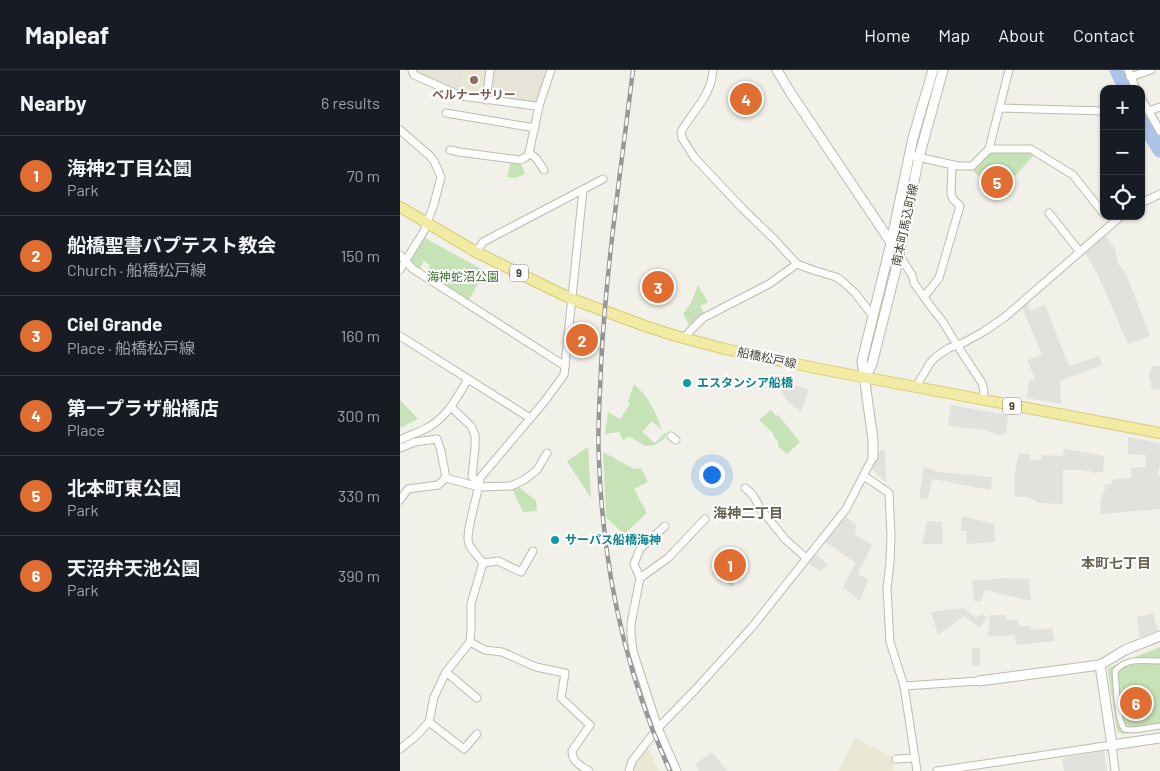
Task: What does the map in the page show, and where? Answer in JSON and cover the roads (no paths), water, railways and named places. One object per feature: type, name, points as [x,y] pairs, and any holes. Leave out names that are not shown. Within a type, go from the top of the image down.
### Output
[{"type":"main road","name":"船橋松戸線","points":[[400,207],[476,252],[572,299],[684,338],[757,356],[865,378],[1160,433]]},
{"type":"street","points":[[412,70],[414,75],[461,96],[539,106]]},
{"type":"street","points":[[486,100],[490,70]]},
{"type":"street","points":[[450,150],[520,160],[526,157],[529,153],[539,106],[552,70]]},
{"type":"street","points":[[713,70],[708,92],[681,132],[682,138],[694,157],[798,264],[842,281],[855,293],[873,316]]},
{"type":"street","points":[[777,70],[912,275],[914,283],[941,319],[982,383],[984,391],[983,400]]},
{"type":"street","name":"南本町馬込町線","points":[[873,457],[873,440],[862,361],[891,243],[909,154],[932,70]]},
{"type":"street","name":"南本町馬込町線","points":[[865,378],[872,364],[899,255],[919,157],[943,70]]},
{"type":"street","points":[[909,154],[952,165],[972,166],[989,149],[1009,70]]},
{"type":"street","points":[[1129,74],[1150,70]]},
{"type":"street","points":[[1145,104],[1160,131]]},
{"type":"street","points":[[1149,111],[1160,107]]},
{"type":"street","points":[[1000,108],[1100,111]]},
{"type":"street","points":[[446,113],[535,128]]},
{"type":"street","points":[[400,130],[430,156],[441,176],[434,204],[424,231],[400,270]]},
{"type":"street","points":[[989,149],[1031,149],[1073,175],[1100,210]]},
{"type":"street","points":[[529,153],[536,158],[544,170]]},
{"type":"street","points":[[924,297],[939,278],[960,206],[950,194],[952,165]]},
{"type":"street","points":[[476,252],[483,242],[603,179]]},
{"type":"street","points":[[483,563],[468,543],[468,532],[480,478],[564,375],[583,190]]},
{"type":"street","points":[[1145,201],[1160,194]]},
{"type":"street","points":[[1049,213],[1080,252]]},
{"type":"street","points":[[1108,220],[1111,224]]},
{"type":"street","points":[[916,387],[930,362],[937,356],[949,348],[983,332],[1005,317],[1116,220]]},
{"type":"street","points":[[400,254],[413,269],[565,366]]},
{"type":"street","points":[[684,338],[703,318],[769,284],[798,264]]},
{"type":"street","points":[[400,336],[530,418]]},
{"type":"street","points":[[400,440],[426,429],[441,418],[451,407],[468,379]]},
{"type":"street","points":[[451,407],[471,426],[475,448],[472,476],[479,487]]},
{"type":"street","points":[[400,448],[415,442],[437,439],[446,478]]},
{"type":"street","points":[[446,478],[479,487],[511,486],[524,480],[537,470],[547,453]]},
{"type":"street","points":[[629,771],[632,761],[658,728],[755,629],[806,558],[846,509],[873,457]]},
{"type":"street","points":[[864,476],[889,493],[891,535],[887,589],[890,642],[904,686],[917,771]]},
{"type":"street","points":[[400,500],[408,489],[438,485],[446,478]]},
{"type":"street","points":[[745,488],[754,497],[760,508],[785,539],[806,558]]},
{"type":"street","points":[[640,578],[668,558],[705,519]]},
{"type":"street","points":[[665,526],[638,552],[634,564],[640,578],[631,624],[632,644],[658,728],[678,771]]},
{"type":"street","points":[[483,563],[498,561],[522,572],[533,551]]},
{"type":"street","points":[[400,749],[415,738],[429,722],[434,698],[446,672],[470,642],[471,604],[483,563]]},
{"type":"street","points":[[904,686],[979,681],[1100,665],[1125,650],[1160,636]]},
{"type":"street","points":[[470,642],[485,650],[502,652],[536,667],[565,673],[560,698],[590,725],[572,751],[572,756],[575,761],[589,771]]},
{"type":"street","points":[[1160,661],[1130,661],[1123,664],[1115,672],[1119,719],[1123,727],[1131,730],[1160,726]]},
{"type":"street","points":[[1100,665],[1115,771]]},
{"type":"street","points":[[446,672],[477,698]]},
{"type":"street","points":[[429,722],[464,749],[477,734]]},
{"type":"street","points":[[937,771],[1160,738]]},
{"type":"street","points":[[896,759],[915,758]]},
{"type":"waterway","points":[[1117,70],[1124,85]]},
{"type":"waterway","points":[[1145,126],[1160,150]]},
{"type":"railway","points":[[633,70],[614,218],[603,329],[598,437],[601,501],[605,541],[619,619],[640,696],[670,771]]},
{"type":"place","name":"ベルナーサリー","points":[[474,80]]},
{"type":"place","name":"第一プラザ船橋店","points":[[746,99]]},
{"type":"place","name":"北本町東公園","points":[[997,182]]},
{"type":"place","name":"Ciel Grande","points":[[658,287]]},
{"type":"place","name":"船橋聖書バプテスト教会","points":[[582,340]]},
{"type":"place","name":"エスタンシア船橋","points":[[687,383]]},
{"type":"place","name":"サーパス船橋海神","points":[[555,540]]},
{"type":"place","name":"海神2丁目公園","points":[[730,565]]},
{"type":"place","name":"天沼弁天池公園","points":[[1136,703]]},
{"type":"district","name":"海神二丁目","points":[[748,513]]},
{"type":"district","name":"本町七丁目","points":[[1116,563]]},
{"type":"park label","name":"海神蛇沼公園","points":[[463,277]]}]
